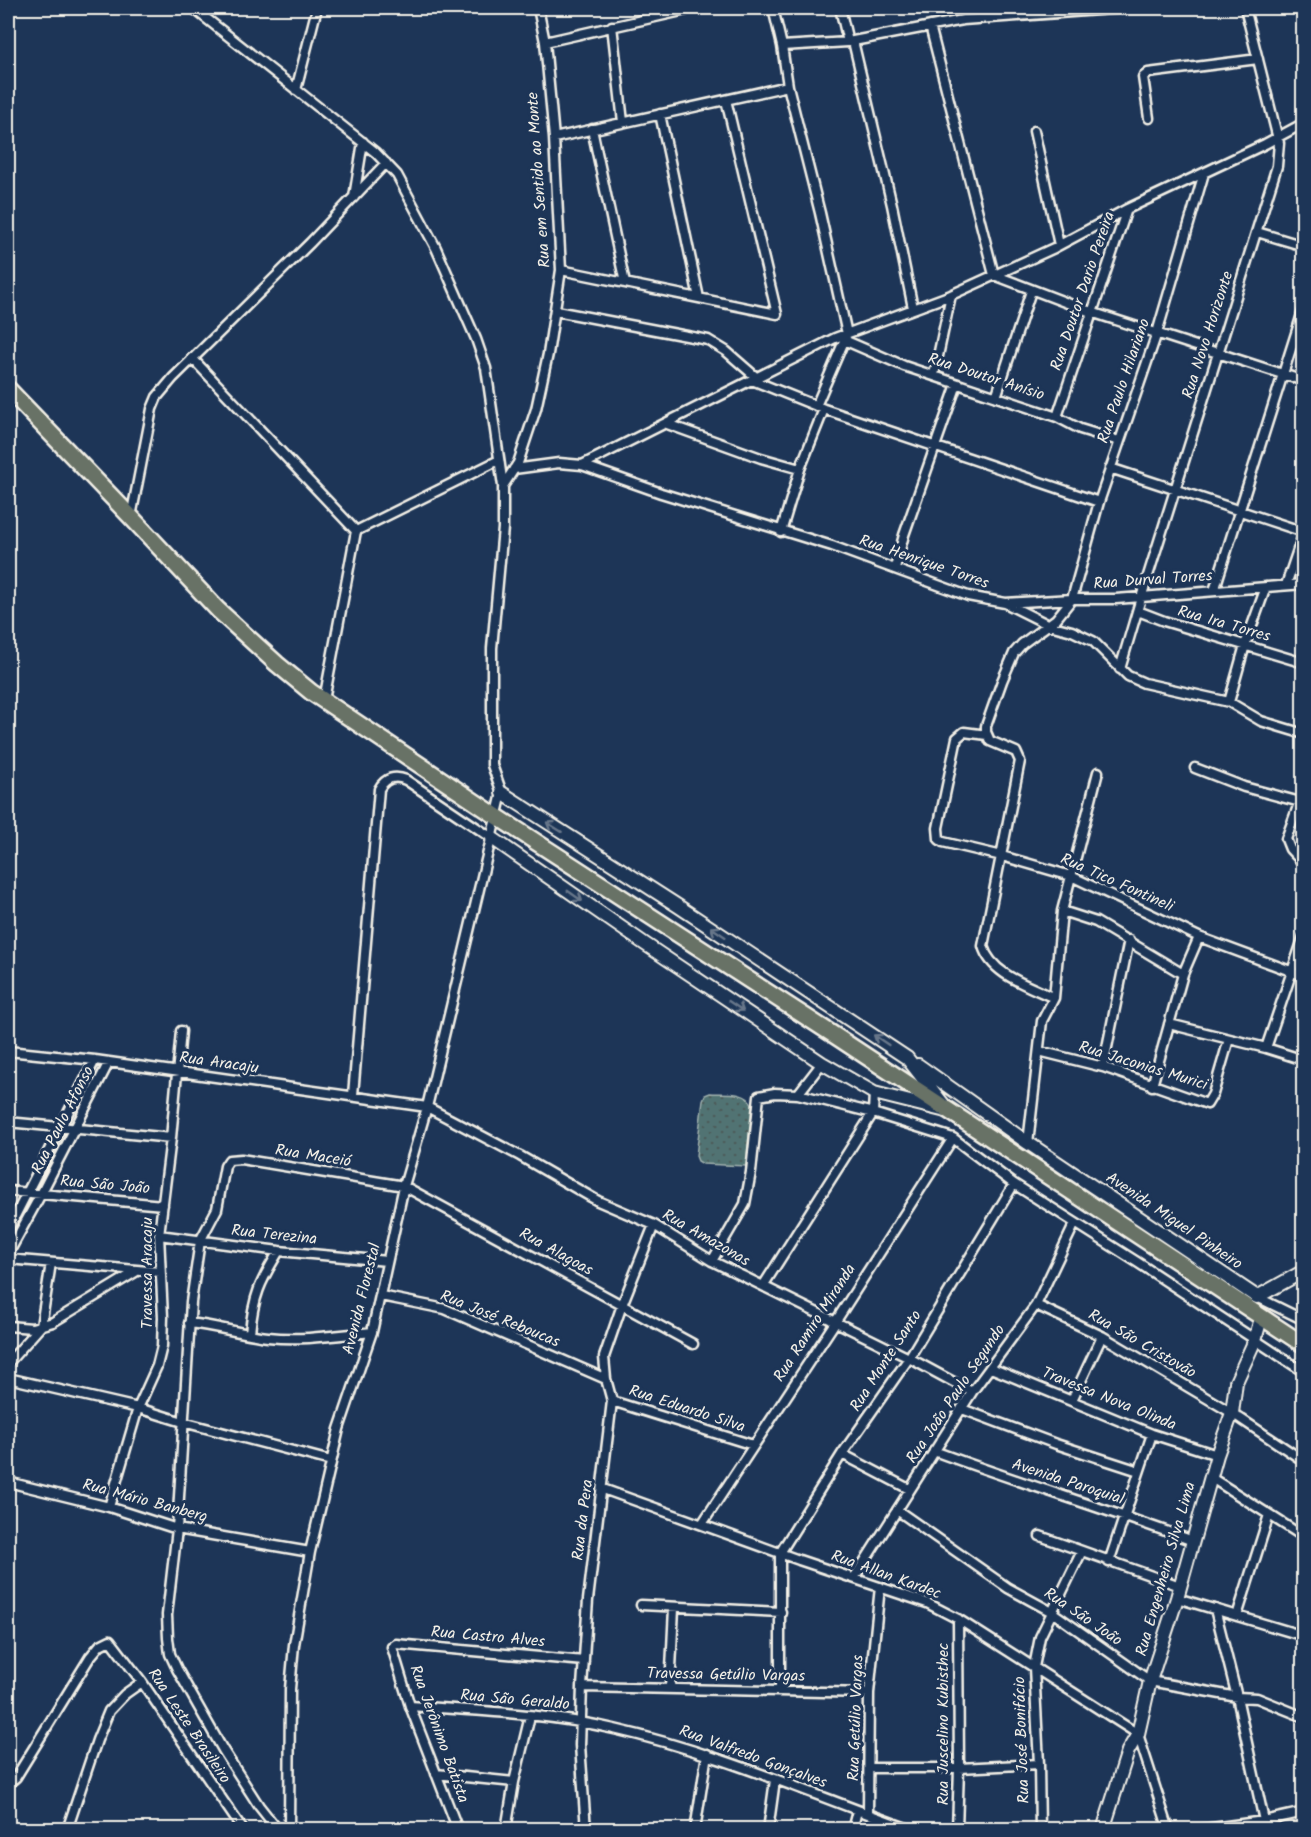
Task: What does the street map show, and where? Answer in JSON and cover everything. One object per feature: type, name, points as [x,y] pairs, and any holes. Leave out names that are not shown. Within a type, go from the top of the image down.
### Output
[{"type":"highway","points":[[8,390],[218,610],[277,664],[324,700],[496,816],[949,1112],[1251,1301],[1261,1318],[1304,1345]]},
{"type":"street","points":[[193,8],[363,142],[398,175],[430,238],[476,339],[490,387],[503,486],[503,528],[492,648],[492,765],[502,793]]},
{"type":"street","points":[[296,90],[317,8]]},
{"type":"street","name":"Rua em Sentido ao Monte","points":[[503,486],[518,462],[536,410],[556,311],[561,270],[554,138],[545,42],[538,8]]},
{"type":"street","points":[[545,42],[695,8]]},
{"type":"street","points":[[773,8],[788,86],[820,213],[845,337],[820,407],[781,532]]},
{"type":"street","points":[[840,8],[892,205],[913,308]]},
{"type":"street","points":[[782,46],[850,41],[990,17],[1126,8]]},
{"type":"street","name":"Rua Novo Horizonte","points":[[1120,669],[1277,166],[1278,138],[1245,8]]},
{"type":"street","points":[[612,26],[623,122]]},
{"type":"street","points":[[930,26],[994,275]]},
{"type":"street","points":[[1149,118],[1143,77],[1148,73],[1258,59]]},
{"type":"street","points":[[554,138],[788,86]]},
{"type":"street","points":[[561,270],[777,314],[726,100]]},
{"type":"street","points":[[660,114],[699,298]]},
{"type":"street","points":[[582,465],[845,337],[913,308],[951,295],[1059,245],[1127,209],[1278,138],[1304,123]]},
{"type":"street","points":[[592,129],[625,283]]},
{"type":"street","points":[[1034,131],[1059,245]]},
{"type":"street","points":[[354,198],[363,142]]},
{"type":"street","points":[[131,517],[153,403],[192,358],[354,198],[386,163]]},
{"type":"street","name":"Rua Paulo Hilariano","points":[[1072,599],[1110,468],[1157,333],[1204,173]]},
{"type":"street","name":"Rua Doutor Dario Pereira","points":[[1057,417],[1127,209]]},
{"type":"street","points":[[1257,232],[1304,246]]},
{"type":"street","points":[[994,275],[1091,312],[1304,381]]},
{"type":"street","points":[[996,397],[1031,291]]},
{"type":"street","points":[[934,375],[951,295]]},
{"type":"street","points":[[1214,591],[1304,308]]},
{"type":"street","points":[[556,311],[708,340],[726,351],[755,379],[820,407],[1100,502]]},
{"type":"street","name":"Rua Doutor Anísio","points":[[845,337],[884,359],[1057,417],[1080,429],[1119,441]]},
{"type":"street","points":[[192,358],[356,531]]},
{"type":"street","points":[[895,568],[904,535],[957,384]]},
{"type":"street","points":[[667,424],[761,458],[800,469]]},
{"type":"street","points":[[356,531],[499,460]]},
{"type":"street","name":"Rua Henrique Torres","points":[[514,469],[559,464],[582,465],[781,532],[832,546],[968,596],[1005,603],[1049,625],[1072,631],[1093,641],[1128,676],[1144,683],[1229,702],[1261,721],[1304,734]]},
{"type":"street","points":[[1110,468],[1304,532],[1286,585]]},
{"type":"street","points":[[324,700],[356,531]]},
{"type":"street","name":"Rua Durval Torres","points":[[1005,603],[1141,598],[1304,584]]},
{"type":"street","points":[[1229,702],[1245,645],[1266,587]]},
{"type":"street","points":[[1054,998],[1007,974],[994,965],[985,952],[983,940],[1002,855],[1019,756],[1017,752],[990,741],[987,735],[989,717],[1014,653],[1063,612],[1072,599]]},
{"type":"street","name":"Rua Ira Torres","points":[[1138,611],[1304,663]]},
{"type":"street","name":"Rua Tico Fontineli","points":[[987,735],[964,732],[957,738],[938,834],[943,842],[1002,855],[1071,876],[1199,936],[1304,976]]},
{"type":"street","points":[[1195,768],[1244,787],[1302,802],[1286,839],[1290,849],[1304,864]]},
{"type":"street","points":[[1028,1143],[1042,1021],[1054,998],[1062,911],[1098,772]]},
{"type":"street","points":[[353,1095],[379,789],[382,783],[389,778],[397,777],[406,780],[492,838],[645,945],[822,1064],[874,1093],[949,1112]]},
{"type":"street","name":"Avenida Florestal","points":[[289,1830],[290,1689],[294,1645],[310,1552],[339,1429],[372,1332],[404,1186],[427,1107],[502,793]]},
{"type":"street","name":"Avenida Miguel Pinheiro","points":[[502,793],[907,1058],[1251,1301]]},
{"type":"street","points":[[1062,911],[1096,922],[1184,974]]},
{"type":"street","points":[[1152,1086],[1184,974],[1199,936]]},
{"type":"street","points":[[1266,1048],[1304,936]]},
{"type":"street","points":[[1103,1067],[1129,940]]},
{"type":"street","points":[[1169,1024],[1266,1048],[1304,1060]]},
{"type":"street","name":"Travessa Aracaju","points":[[110,1507],[138,1408],[157,1366],[162,1346],[159,1235],[181,1031]]},
{"type":"street","name":"Rua Jaconias Murici","points":[[1039,1052],[1103,1067],[1208,1104],[1229,1039]]},
{"type":"street","name":"Rua Aracaju","points":[[8,1051],[95,1060],[427,1107]]},
{"type":"street","points":[[907,1058],[949,1112]]},
{"type":"street","name":"Rua Paulo Afonso","points":[[8,1230],[95,1060]]},
{"type":"street","name":"Rua Paulo Afonso","points":[[8,1254],[109,1062]]},
{"type":"street","points":[[798,1094],[822,1064]]},
{"type":"street","points":[[712,1262],[745,1204],[751,1172],[759,1096],[775,1093],[798,1094],[873,1113],[953,1138],[1014,1184],[1304,1372]]},
{"type":"street","points":[[763,1286],[873,1113],[874,1093]]},
{"type":"street","name":"Rua Amazonas","points":[[427,1107],[520,1156],[598,1201],[654,1225],[712,1262],[836,1321],[972,1392]]},
{"type":"street","points":[[8,1122],[171,1138]]},
{"type":"street","name":"Rua Ramiro Miranda","points":[[702,1524],[953,1138]]},
{"type":"street","name":"Rua Maceió","points":[[200,1241],[217,1209],[225,1166],[229,1160],[241,1159],[404,1186]]},
{"type":"street","name":"Rua Monte Santo","points":[[780,1553],[842,1454],[909,1358],[1014,1184]]},
{"type":"street","name":"Rua Alagoas","points":[[404,1186],[693,1344]]},
{"type":"street","name":"Rua São João","points":[[8,1191],[163,1205]]},
{"type":"street","name":"Rua João Paulo Segundo","points":[[854,1578],[972,1392],[992,1368],[1036,1305],[1075,1223]]},
{"type":"street","name":"Rua da Pera","points":[[586,1830],[580,1745],[582,1687],[588,1600],[612,1401],[606,1379],[604,1357],[654,1225]]},
{"type":"street","name":"Rua Terezina","points":[[159,1235],[279,1251],[387,1261]]},
{"type":"street","points":[[200,1241],[189,1323],[177,1528],[167,1615],[168,1638],[177,1669],[223,1750],[259,1806],[278,1830]]},
{"type":"street","points":[[250,1333],[255,1295],[279,1251]]},
{"type":"street","points":[[8,1259],[160,1272]]},
{"type":"street","points":[[8,1363],[41,1326],[51,1263]]},
{"type":"street","points":[[8,1326],[32,1328],[62,1317],[137,1270]]},
{"type":"street","points":[[1251,1301],[1304,1271]]},
{"type":"street","name":"Rua José Reboucas","points":[[381,1296],[445,1309],[606,1379]]},
{"type":"street","points":[[1251,1301],[1304,1320]]},
{"type":"street","name":"Rua São Cristovão","points":[[1036,1305],[1102,1336],[1232,1413],[1304,1461]]},
{"type":"street","name":"Rua Engenheiro Silva Lima","points":[[1103,1830],[1128,1751],[1138,1734],[1150,1681],[1210,1477],[1232,1413],[1236,1382],[1255,1340],[1261,1318]]},
{"type":"street","points":[[189,1323],[287,1338],[372,1332]]},
{"type":"street","points":[[1072,1400],[1102,1336]]},
{"type":"street","name":"Travessa Nova Olinda","points":[[992,1368],[1152,1434],[1217,1455]]},
{"type":"street","points":[[8,1378],[138,1408],[331,1461]]},
{"type":"street","name":"Rua Eduardo Silva","points":[[612,1401],[753,1445]]},
{"type":"street","points":[[962,1409],[1056,1444],[1139,1471]]},
{"type":"street","points":[[1109,1562],[1152,1434]]},
{"type":"street","name":"Avenida Paroquial","points":[[934,1451],[1193,1541]]},
{"type":"street","points":[[842,1454],[909,1489]]},
{"type":"street","points":[[1210,1477],[1304,1537]]},
{"type":"street","name":"Rua Mário Banberg","points":[[8,1482],[110,1507],[177,1528],[310,1552]]},
{"type":"street","name":"Rua Allan Kardec","points":[[603,1489],[927,1603],[958,1618],[1138,1734]]},
{"type":"street","name":"Rua São João","points":[[897,1510],[1008,1588],[1052,1612],[1150,1681],[1237,1697],[1257,1698],[1304,1717]]},
{"type":"street","points":[[1237,1616],[1269,1515]]},
{"type":"street","points":[[1040,1536],[1109,1562],[1215,1609],[1304,1636]]},
{"type":"street","name":"Rua José Bonifácio","points":[[1040,1830],[1034,1667],[1040,1637],[1082,1551]]},
{"type":"street","points":[[780,1553],[780,1691]]},
{"type":"street","name":"Rua Getúlio Vargas","points":[[868,1814],[869,1693],[880,1587]]},
{"type":"street","points":[[641,1605],[781,1612]]},
{"type":"street","points":[[670,1689],[674,1608]]},
{"type":"street","points":[[1215,1609],[1265,1825]]},
{"type":"street","name":"Rua Juscelino Kubisthec","points":[[957,1830],[958,1618]]},
{"type":"street","name":"Rua Leste Brasileiro","points":[[8,1784],[16,1777],[90,1657],[100,1645],[110,1640],[142,1682],[243,1830]]},
{"type":"street","name":"Rua Castro Alves","points":[[392,1649],[396,1644],[584,1661]]},
{"type":"street","name":"Rua Jerônimo Batista","points":[[392,1649],[410,1706],[458,1830]]},
{"type":"street","points":[[67,1830],[109,1711],[125,1694],[142,1682]]},
{"type":"street","name":"Travessa Getúlio Vargas","points":[[582,1687],[869,1693]]},
{"type":"street","name":"Rua São Geraldo","points":[[410,1706],[581,1722]]},
{"type":"street","points":[[506,1830],[514,1782],[530,1716]]},
{"type":"street","name":"Rua Valfredo Gonçalves","points":[[581,1722],[707,1754],[912,1830]]},
{"type":"street","points":[[1138,1734],[1169,1830]]},
{"type":"street","points":[[694,1830],[707,1754]]},
{"type":"street","points":[[869,1768],[959,1768],[1039,1764]]},
{"type":"street","points":[[435,1774],[514,1782]]},
{"type":"street","points":[[768,1830],[775,1780]]},
{"type":"street","points":[[852,1830],[857,1811]]},
{"type":"street","points":[[1197,1830],[1265,1825],[1304,1812]]},
{"type":"green space","points":[[710,1093],[740,1095],[750,1100],[752,1105],[746,1166],[703,1164],[698,1161],[696,1156],[703,1100],[705,1095]]}]
